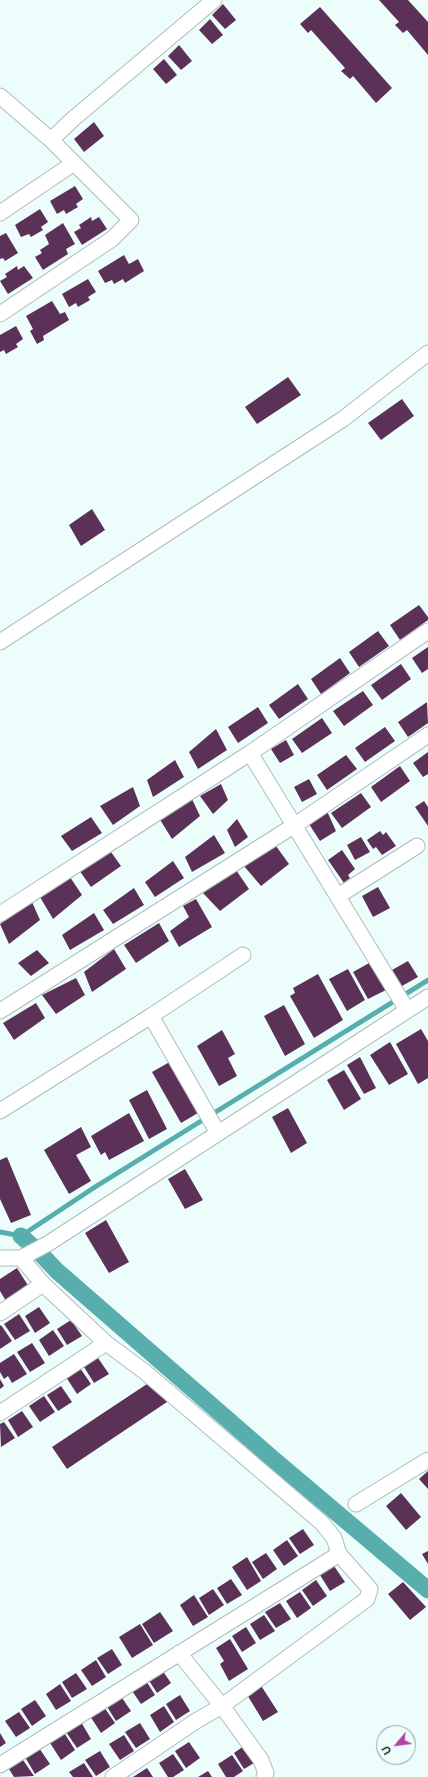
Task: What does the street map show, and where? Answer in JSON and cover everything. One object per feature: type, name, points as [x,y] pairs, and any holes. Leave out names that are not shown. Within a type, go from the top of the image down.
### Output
[{"type":"street","points":[[51,140],[73,119],[214,0]]},
{"type":"street","points":[[0,96],[51,140],[131,220],[112,239],[0,314]]},
{"type":"street","points":[[0,214],[74,163]]},
{"type":"street","points":[[0,642],[343,418],[428,353]]},
{"type":"street","points":[[0,914],[250,753],[428,631]]},
{"type":"street","points":[[0,1011],[295,825],[428,735]]},
{"type":"street","points":[[250,753],[402,1002]]},
{"type":"street","points":[[338,896],[417,846]]},
{"type":"street","points":[[0,1111],[243,956]]},
{"type":"street","points":[[0,1258],[26,1255],[49,1243],[214,1125],[402,1002],[428,997]]},
{"type":"street","points":[[151,1016],[214,1125]]},
{"type":"street","points":[[26,1255],[43,1284],[106,1343],[145,1372],[322,1523],[334,1538],[339,1554],[370,1589],[367,1599],[222,1706],[196,1721],[113,1777]]},
{"type":"street","points":[[0,1313],[43,1284]]},
{"type":"street","points":[[0,1413],[106,1343]]},
{"type":"street","points":[[356,1504],[428,1460]]},
{"type":"street","points":[[0,1765],[339,1554]]},
{"type":"street","points":[[179,1653],[222,1706],[261,1760],[266,1773],[264,1777]]},
{"type":"building","points":[[379,0],[408,0],[428,22],[428,55],[407,30],[403,33],[395,25],[399,22]]},
{"type":"building","points":[[223,4],[236,20],[225,29],[212,15]]},
{"type":"building","points":[[320,7],[392,88],[376,103],[353,76],[350,79],[341,71],[345,68],[311,30],[308,33],[300,24]]},
{"type":"building","points":[[210,19],[223,35],[212,44],[199,30]]},
{"type":"building","points":[[179,45],[192,61],[181,70],[168,56]]},
{"type":"building","points":[[164,59],[177,75],[166,84],[153,69]]},
{"type":"building","points":[[94,122],[104,136],[84,152],[74,139]]},
{"type":"building","points":[[75,186],[83,199],[76,204],[78,207],[66,214],[64,210],[57,214],[50,201]]},
{"type":"building","points":[[40,209],[48,222],[41,227],[43,230],[31,237],[29,234],[21,237],[15,225]]},
{"type":"building","points":[[91,217],[92,221],[99,217],[107,229],[82,245],[74,232],[81,228],[79,225]]},
{"type":"building","points":[[63,223],[75,244],[66,249],[68,254],[43,270],[35,257],[42,253],[40,250],[49,244],[45,235]]},
{"type":"building","points":[[6,233],[18,253],[5,261],[3,258],[0,259],[0,236]]},
{"type":"building","points":[[124,255],[129,264],[138,259],[144,271],[125,283],[123,279],[114,284],[112,280],[105,283],[98,271]]},
{"type":"building","points":[[17,266],[18,270],[24,266],[33,278],[8,294],[0,281],[7,277],[5,274]]},
{"type":"building","points":[[88,279],[96,292],[88,297],[90,300],[78,307],[76,303],[69,307],[62,294]]},
{"type":"building","points":[[52,301],[60,314],[65,312],[69,320],[43,336],[44,340],[37,344],[30,331],[33,329],[26,316]]},
{"type":"building","points":[[16,326],[23,339],[16,344],[18,347],[6,354],[4,350],[0,352],[0,335]]},
{"type":"building","points":[[288,377],[301,395],[257,424],[245,407]]},
{"type":"building","points":[[402,399],[414,416],[381,440],[368,423]]},
{"type":"building","points":[[92,509],[105,530],[81,546],[69,525]]},
{"type":"building","points":[[419,605],[428,617],[428,620],[400,640],[390,625]]},
{"type":"building","points":[[378,631],[389,646],[359,667],[349,652]]},
{"type":"building","points":[[428,647],[428,669],[422,673],[412,658]]},
{"type":"building","points":[[340,658],[350,673],[321,694],[311,679]]},
{"type":"building","points":[[401,664],[411,679],[382,700],[371,685]]},
{"type":"building","points":[[298,684],[308,699],[279,719],[269,705]]},
{"type":"building","points":[[363,691],[373,705],[344,726],[333,711]]},
{"type":"building","points":[[427,702],[428,723],[408,737],[398,722]]},
{"type":"building","points":[[258,707],[268,723],[238,743],[228,727]]},
{"type":"building","points":[[322,718],[332,733],[302,753],[292,739]]},
{"type":"building","points":[[385,727],[395,741],[365,762],[355,748]]},
{"type":"building","points":[[216,729],[227,750],[198,769],[189,752]]},
{"type":"building","points":[[286,740],[294,755],[280,763],[271,749]]},
{"type":"building","points":[[428,752],[428,774],[423,777],[413,763]]},
{"type":"building","points":[[346,755],[357,769],[327,790],[317,775]]},
{"type":"building","points":[[175,760],[184,777],[153,797],[147,780]]},
{"type":"building","points":[[400,766],[410,781],[381,802],[371,787]]},
{"type":"building","points":[[309,779],[317,794],[302,802],[294,787]]},
{"type":"building","points":[[221,784],[228,800],[213,814],[200,796]]},
{"type":"building","points":[[133,787],[140,806],[113,825],[100,806]]},
{"type":"building","points":[[361,793],[371,807],[342,828],[331,813]]},
{"type":"building","points":[[192,799],[200,816],[172,839],[159,818]]},
{"type":"building","points":[[424,801],[428,807],[428,826],[415,807]]},
{"type":"building","points":[[327,811],[336,831],[320,841],[309,824]]},
{"type":"building","points":[[91,817],[102,833],[72,851],[61,836]]},
{"type":"building","points":[[237,819],[248,837],[235,847],[227,830]]},
{"type":"building","points":[[380,831],[383,835],[386,832],[396,846],[382,855],[376,847],[373,849],[367,840]]},
{"type":"building","points":[[214,835],[225,853],[192,872],[185,857]]},
{"type":"building","points":[[361,837],[370,852],[355,860],[347,845]]},
{"type":"building","points":[[276,846],[289,864],[261,886],[244,866]]},
{"type":"building","points":[[342,850],[355,869],[348,875],[350,878],[344,883],[328,860]]},
{"type":"building","points":[[111,852],[121,866],[91,887],[79,870]]},
{"type":"building","points":[[173,861],[184,878],[155,897],[145,882]]},
{"type":"building","points":[[236,870],[249,889],[220,911],[203,893]]},
{"type":"building","points":[[70,877],[82,895],[53,919],[40,897]]},
{"type":"building","points":[[378,887],[390,908],[373,917],[362,896]]},
{"type":"building","points":[[134,888],[144,905],[113,924],[103,910]]},
{"type":"building","points":[[196,899],[212,927],[179,947],[170,931],[189,917],[183,906]]},
{"type":"building","points":[[32,902],[40,920],[9,944],[0,924]]},
{"type":"building","points":[[94,913],[104,930],[70,950],[62,935]]},
{"type":"building","points":[[159,923],[169,941],[136,963],[124,945]]},
{"type":"building","points":[[114,949],[126,969],[92,992],[84,972]]},
{"type":"building","points":[[37,950],[49,963],[31,976],[18,963]]},
{"type":"building","points":[[408,961],[418,977],[402,986],[392,970]]},
{"type":"building","points":[[371,962],[386,990],[368,999],[353,972]]},
{"type":"building","points":[[348,969],[365,1000],[347,1011],[329,979]]},
{"type":"building","points":[[318,974],[343,1020],[314,1038],[290,996],[295,993],[293,988]]},
{"type":"building","points":[[76,978],[85,995],[56,1014],[42,995]]},
{"type":"building","points":[[36,1003],[45,1018],[14,1040],[3,1023]]},
{"type":"building","points":[[284,1005],[305,1044],[285,1056],[264,1016]]},
{"type":"building","points":[[421,1029],[428,1041],[428,1078],[418,1084],[396,1044]]},
{"type":"building","points":[[222,1030],[235,1054],[228,1058],[237,1076],[219,1086],[197,1046]]},
{"type":"building","points":[[390,1042],[408,1074],[389,1085],[370,1055]]},
{"type":"building","points":[[360,1057],[376,1088],[364,1094],[347,1065]]},
{"type":"building","points":[[175,1059],[203,1110],[181,1123],[152,1072]]},
{"type":"building","points":[[344,1070],[361,1099],[344,1110],[327,1080]]},
{"type":"building","points":[[147,1090],[167,1129],[149,1139],[129,1100]]},
{"type":"building","points":[[288,1108],[307,1143],[291,1153],[272,1117]]},
{"type":"building","points":[[129,1113],[144,1141],[109,1160],[105,1152],[101,1155],[91,1136]]},
{"type":"building","points":[[81,1127],[91,1147],[76,1155],[91,1181],[69,1194],[44,1150]]},
{"type":"building","points":[[7,1157],[31,1215],[11,1223],[0,1199],[0,1160]]},
{"type":"building","points":[[185,1169],[203,1200],[185,1209],[168,1179]]},
{"type":"building","points":[[106,1220],[129,1262],[109,1273],[85,1233]]},
{"type":"building","points":[[17,1268],[29,1287],[6,1301],[0,1291],[0,1279]]},
{"type":"building","points":[[39,1307],[50,1323],[35,1333],[25,1316]]},
{"type":"building","points":[[19,1314],[30,1331],[15,1340],[4,1324]]},
{"type":"building","points":[[71,1320],[82,1336],[67,1345],[57,1329]]},
{"type":"building","points":[[1,1325],[12,1341],[0,1349],[0,1326]]},
{"type":"building","points":[[53,1330],[64,1346],[49,1356],[39,1340]]},
{"type":"building","points":[[32,1343],[45,1363],[30,1372],[17,1352]]},
{"type":"building","points":[[14,1354],[27,1374],[12,1383],[8,1376],[4,1379],[0,1372],[0,1363]]},
{"type":"building","points":[[98,1358],[109,1374],[94,1383],[84,1367]]},
{"type":"building","points":[[80,1368],[91,1384],[77,1394],[66,1377]]},
{"type":"building","points":[[0,1379],[4,1386],[0,1389]]},
{"type":"building","points":[[153,1380],[167,1402],[67,1469],[52,1447]]},
{"type":"building","points":[[61,1386],[72,1402],[58,1411],[47,1395]]},
{"type":"building","points":[[44,1396],[55,1412],[40,1422],[29,1406]]},
{"type":"building","points":[[22,1411],[33,1427],[18,1437],[8,1420]]},
{"type":"building","points":[[4,1422],[15,1438],[1,1447],[0,1424]]},
{"type":"building","points":[[428,1471],[428,1489],[419,1479]]},
{"type":"building","points":[[401,1493],[421,1517],[406,1530],[386,1506]]},
{"type":"building","points":[[303,1529],[314,1545],[300,1554],[289,1538]]},
{"type":"building","points":[[287,1540],[298,1556],[284,1566],[273,1550]]},
{"type":"building","points":[[428,1551],[428,1564],[422,1554]]},
{"type":"building","points":[[266,1553],[277,1569],[263,1579],[252,1562]]},
{"type":"building","points":[[247,1557],[261,1581],[247,1590],[232,1567]]},
{"type":"building","points":[[334,1566],[345,1582],[330,1591],[320,1575]]},
{"type":"building","points":[[231,1579],[242,1595],[227,1604],[217,1588]]},
{"type":"building","points":[[316,1580],[327,1596],[313,1606],[302,1590]]},
{"type":"building","points":[[403,1582],[426,1607],[410,1620],[388,1594]]},
{"type":"building","points":[[213,1589],[224,1605],[209,1615],[199,1598]]},
{"type":"building","points":[[300,1592],[311,1608],[297,1618],[286,1601]]},
{"type":"building","points":[[194,1595],[208,1617],[193,1626],[180,1605]]},
{"type":"building","points":[[280,1603],[291,1619],[276,1628],[265,1612]]},
{"type":"building","points":[[160,1612],[173,1631],[154,1643],[142,1624]]},
{"type":"building","points":[[264,1615],[275,1631],[260,1640],[250,1624]]},
{"type":"building","points":[[140,1624],[153,1645],[132,1658],[119,1637]]},
{"type":"building","points":[[246,1627],[256,1643],[242,1652],[232,1636]]},
{"type":"building","points":[[230,1639],[248,1669],[229,1681],[220,1664],[224,1661],[216,1648]]},
{"type":"building","points":[[112,1649],[122,1665],[108,1674],[97,1658]]},
{"type":"building","points":[[96,1660],[106,1677],[92,1686],[81,1670]]},
{"type":"building","points":[[160,1667],[171,1683],[157,1693],[146,1676]]},
{"type":"building","points":[[76,1673],[87,1689],[72,1698],[62,1682]]},
{"type":"building","points":[[145,1679],[155,1695],[141,1704],[130,1688]]},
{"type":"building","points":[[60,1684],[71,1701],[56,1710],[46,1694]]},
{"type":"building","points":[[260,1684],[278,1712],[263,1721],[246,1693]]},
{"type":"building","points":[[120,1695],[131,1711],[116,1721],[106,1705]]},
{"type":"building","points":[[180,1695],[190,1711],[176,1720],[166,1704]]},
{"type":"building","points":[[35,1700],[46,1716],[32,1726],[21,1709]]},
{"type":"building","points":[[164,1706],[174,1722],[160,1732],[150,1715]]},
{"type":"building","points":[[104,1707],[115,1723],[101,1733],[90,1716]]},
{"type":"building","points":[[19,1712],[30,1728],[16,1737],[5,1721]]},
{"type":"building","points":[[81,1722],[91,1739],[77,1748],[66,1732]]},
{"type":"building","points":[[140,1723],[150,1739],[136,1748],[125,1732]]},
{"type":"building","points":[[0,1733],[6,1743],[0,1747]]},
{"type":"building","points":[[65,1734],[75,1750],[61,1760],[50,1743]]},
{"type":"building","points":[[124,1735],[134,1751],[120,1760],[109,1744]]},
{"type":"building","points":[[189,1742],[200,1758],[186,1768],[175,1751]]},
{"type":"building","points":[[248,1743],[259,1760],[244,1769],[234,1753]]},
{"type":"building","points":[[39,1748],[50,1764],[35,1774],[25,1757]]},
{"type":"building","points":[[100,1751],[110,1767],[96,1776],[85,1760]]},
{"type":"building","points":[[173,1754],[184,1770],[173,1777],[168,1777],[159,1763]]},
{"type":"building","points":[[232,1755],[243,1771],[234,1777],[226,1777],[218,1764]]},
{"type":"building","points":[[23,1760],[34,1776],[14,1777],[9,1769]]},
{"type":"building","points":[[84,1763],[93,1777],[73,1777],[69,1772]]},
{"type":"building","points":[[147,1768],[153,1777],[133,1777]]},
{"type":"building","points":[[208,1771],[212,1777],[198,1777]]},
{"type":"waterway","points":[[0,1232],[21,1236],[95,1187],[428,980]]},
{"type":"waterway","points":[[21,1236],[57,1271],[273,1459],[428,1590]]}]
